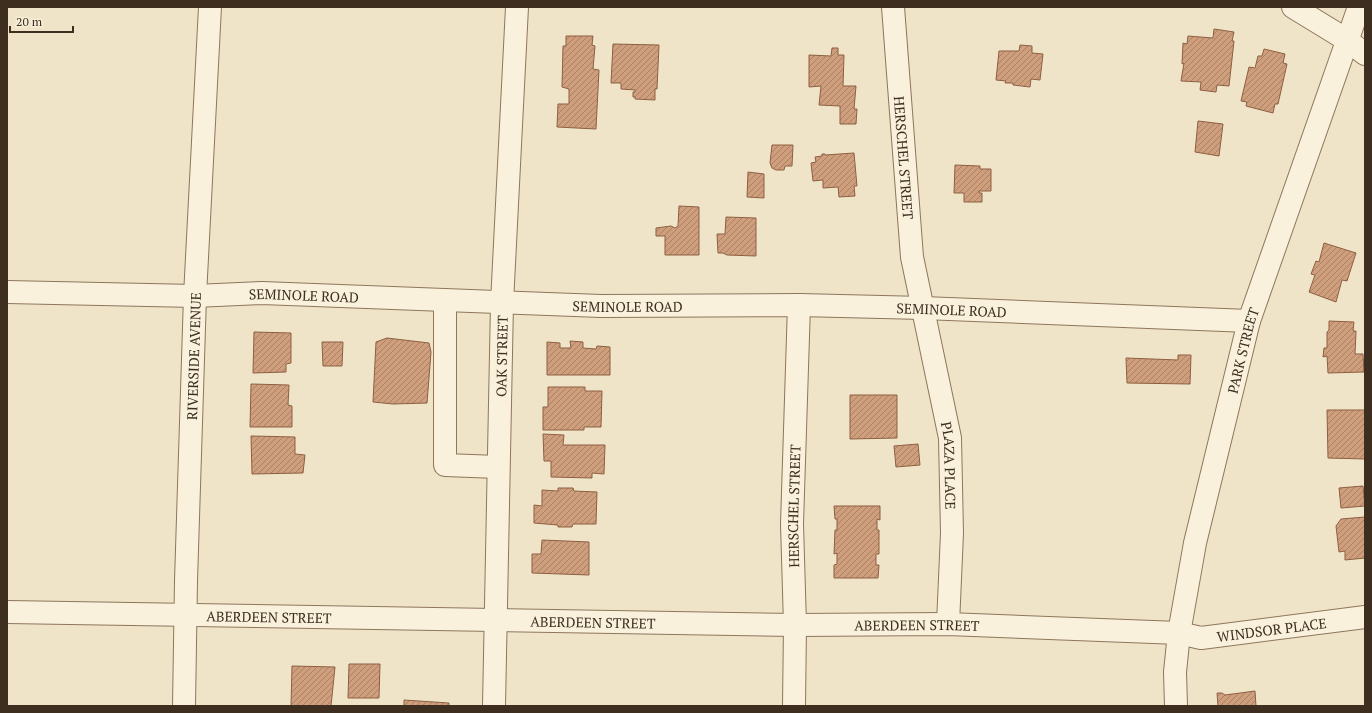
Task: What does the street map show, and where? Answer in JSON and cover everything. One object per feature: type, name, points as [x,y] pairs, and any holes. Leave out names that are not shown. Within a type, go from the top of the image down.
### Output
[{"type":"street","name":"RIVERSIDE AVENUE","points":[[184,706],[185,616],[195,296],[210,7]]},
{"type":"street","name":"OAK STREET","points":[[494,706],[502,303],[517,7]]},
{"type":"street","name":"HERSCHEL STREET","points":[[893,7],[912,257],[923,308]]},
{"type":"street","points":[[1293,7],[1347,40],[1365,54]]},
{"type":"street","name":"PARK STREET","points":[[1176,706],[1175,672],[1179,633],[1195,543],[1249,322],[1359,7]]},
{"type":"street","name":"SEMINOLE ROAD","points":[[7,292],[195,296],[262,293],[601,306],[799,306],[923,308],[1249,322]]},
{"type":"street","points":[[444,300],[445,465],[498,467]]},
{"type":"street","name":"HERSCHEL STREET","points":[[794,706],[795,625],[792,524],[799,306]]},
{"type":"street","name":"PLAZA PLACE","points":[[923,308],[950,438],[952,534],[948,624]]},
{"type":"street","name":"ABERDEEN STREET","points":[[7,612],[795,625],[948,624],[1179,633]]},
{"type":"street","name":"WINDSOR PLACE","points":[[1179,633],[1201,638],[1365,617]]},
{"type":"building","points":[[1214,29],[1234,32],[1229,86],[1217,85],[1216,92],[1200,90],[1201,82],[1181,81],[1184,63],[1182,64],[1183,43],[1187,44],[1188,36],[1213,38]]},
{"type":"building","points":[[566,36],[593,36],[592,45],[595,46],[593,69],[599,70],[596,129],[557,127],[558,104],[569,104],[569,89],[562,87],[563,46],[566,46]]},
{"type":"building","points":[[613,44],[659,45],[655,100],[635,99],[635,97],[633,97],[633,92],[635,92],[635,90],[621,89],[621,83],[611,83]]},
{"type":"building","points":[[1020,45],[1032,46],[1032,53],[1043,54],[1040,80],[1031,79],[1030,87],[1013,85],[1013,83],[1005,83],[1006,81],[996,80],[999,51],[1019,51]]},
{"type":"building","points":[[832,48],[838,48],[838,55],[844,55],[843,86],[856,86],[854,109],[857,109],[856,124],[840,124],[840,106],[819,105],[821,86],[809,87],[809,55],[831,56]]},
{"type":"building","points":[[1264,49],[1285,54],[1283,63],[1287,64],[1278,104],[1275,104],[1273,113],[1246,106],[1247,102],[1241,101],[1249,67],[1255,68],[1258,56],[1262,56]]},
{"type":"building","points":[[1198,121],[1223,124],[1219,156],[1195,152]]},
{"type":"building","points":[[772,145],[793,145],[792,166],[785,166],[784,170],[776,170],[772,168],[770,163]]},
{"type":"building","points":[[854,153],[857,186],[854,186],[855,196],[839,197],[838,187],[823,188],[823,180],[813,181],[811,163],[816,162],[815,157],[822,156],[822,154]]},
{"type":"building","points":[[955,165],[980,166],[980,169],[991,169],[991,191],[979,191],[979,193],[982,193],[982,202],[964,202],[964,193],[954,193]]},
{"type":"building","points":[[748,172],[764,174],[764,198],[747,197]]},
{"type":"building","points":[[679,206],[699,207],[699,255],[665,255],[665,236],[656,236],[656,228],[671,226],[675,228],[678,226]]},
{"type":"building","points":[[726,217],[756,218],[756,256],[727,255],[718,253],[717,234],[725,234]]},
{"type":"building","points":[[1324,243],[1356,253],[1347,281],[1342,280],[1336,302],[1309,292],[1315,275],[1311,274],[1316,261],[1319,262]]},
{"type":"building","points":[[1329,321],[1354,322],[1353,331],[1356,331],[1355,354],[1363,354],[1364,372],[1328,373],[1327,356],[1323,357],[1324,348],[1327,348]]},
{"type":"building","points":[[254,332],[291,333],[291,363],[286,364],[286,372],[253,373]]},
{"type":"building","points":[[387,338],[429,343],[431,352],[427,403],[393,404],[373,402],[376,342]]},
{"type":"building","points":[[570,341],[583,342],[583,348],[596,349],[597,346],[610,347],[610,375],[547,375],[547,342],[560,343],[560,348],[571,348]]},
{"type":"building","points":[[322,342],[343,342],[342,366],[323,366]]},
{"type":"building","points":[[1178,355],[1191,355],[1190,384],[1127,383],[1126,358],[1178,360]]},
{"type":"building","points":[[251,384],[289,385],[288,405],[292,406],[292,427],[250,427]]},
{"type":"building","points":[[548,387],[585,387],[585,391],[602,391],[601,427],[584,427],[584,430],[543,430],[543,407],[548,407]]},
{"type":"building","points":[[850,395],[897,395],[897,438],[850,439]]},
{"type":"building","points":[[1327,410],[1365,410],[1365,459],[1328,458]]},
{"type":"building","points":[[543,434],[564,435],[563,445],[605,445],[604,474],[592,473],[592,478],[551,477],[551,461],[544,461]]},
{"type":"building","points":[[251,436],[295,437],[295,454],[305,455],[303,473],[252,474]]},
{"type":"building","points":[[918,444],[920,465],[896,467],[894,446]]},
{"type":"building","points":[[1363,486],[1365,506],[1341,508],[1339,488]]},
{"type":"building","points":[[558,488],[573,488],[574,491],[597,492],[596,524],[573,524],[572,527],[558,527],[558,525],[534,523],[534,505],[542,506],[542,490],[558,491]]},
{"type":"building","points":[[834,506],[880,506],[880,520],[877,519],[877,530],[879,530],[879,554],[876,554],[876,565],[879,565],[878,578],[834,578],[834,565],[837,564],[837,553],[834,554],[837,519],[835,519]]},
{"type":"building","points":[[1365,517],[1365,558],[1345,560],[1345,551],[1339,552],[1336,526],[1341,519]]},
{"type":"building","points":[[542,540],[589,542],[589,575],[532,573],[532,554],[541,554]]},
{"type":"building","points":[[349,664],[380,664],[379,698],[348,698]]},
{"type":"building","points":[[292,666],[335,667],[331,706],[291,706]]},
{"type":"building","points":[[1255,691],[1256,706],[1218,706],[1217,693],[1222,693],[1225,695]]},
{"type":"building","points":[[404,700],[449,703],[449,706],[404,706]]}]
